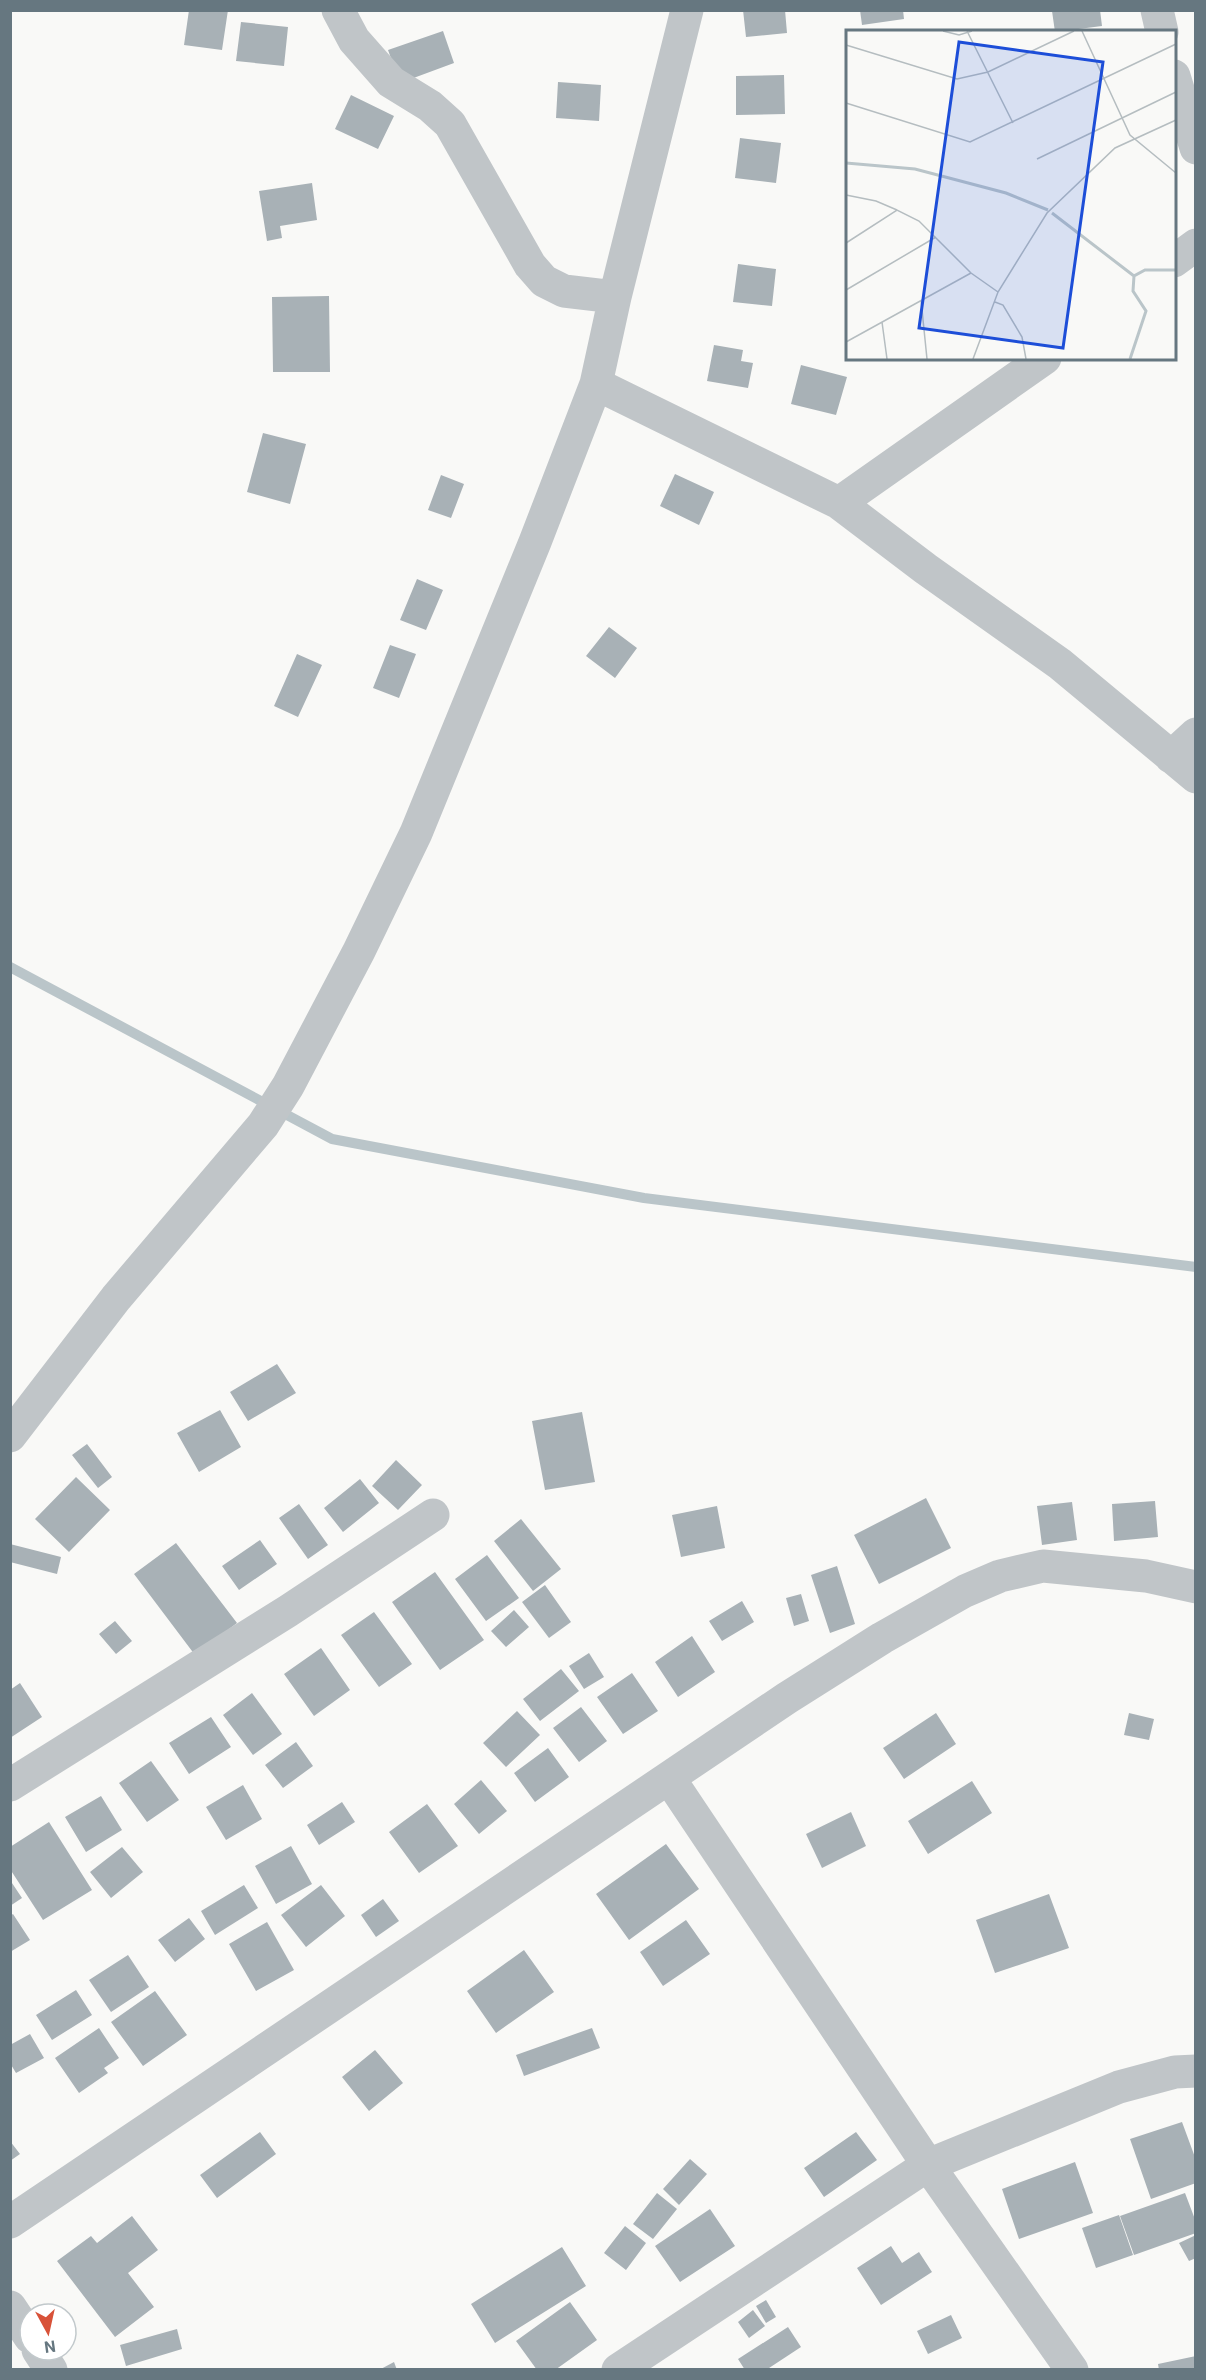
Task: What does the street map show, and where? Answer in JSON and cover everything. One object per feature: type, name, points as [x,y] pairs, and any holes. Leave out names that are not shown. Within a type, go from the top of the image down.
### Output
[{"type":"street","points":[[338,10],[354,40],[391,82],[430,106],[450,124],[525,255],[544,281],[564,291],[615,297]]},
{"type":"street","points":[[10,1436],[116,1298],[263,1125],[288,1086],[359,951],[416,833],[535,542],[596,384],[615,297],[687,10]]},
{"type":"street","points":[[1157,10],[1162,30]]},
{"type":"street","points":[[1176,83],[1196,148]]},
{"type":"street","points":[[1176,260],[1196,245]]},
{"type":"street","points":[[839,503],[1042,360]]},
{"type":"street","points":[[596,384],[839,503],[926,569],[1060,664],[1183,767],[1196,734]]},
{"type":"street","points":[[10,1785],[288,1611],[433,1515]]},
{"type":"street","points":[[10,2222],[787,1698],[882,1638],[965,1591],[1000,1576],[1043,1566],[1146,1576],[1196,1587]]},
{"type":"street","points":[[669,1778],[928,2165],[1072,2370]]},
{"type":"street","points":[[618,2370],[928,2165],[1119,2087],[1175,2072],[1196,2071]]},
{"type":"building","points":[[189,10],[228,10],[222,50],[184,45]]},
{"type":"building","points":[[743,10],[785,10],[787,33],[746,37]]},
{"type":"building","points":[[860,10],[903,10],[904,19],[862,25]]},
{"type":"building","points":[[1100,10],[1102,26],[1055,30],[1052,11]]},
{"type":"building","points":[[241,22],[288,27],[284,66],[236,61]]},
{"type":"building","points":[[443,31],[454,63],[400,83],[388,50]]},
{"type":"building","points":[[784,75],[785,114],[736,115],[736,76]]},
{"type":"building","points":[[558,82],[601,85],[599,121],[556,118]]},
{"type":"building","points":[[351,95],[394,116],[378,149],[335,129]]},
{"type":"building","points":[[740,138],[781,143],[776,183],[735,178]]},
{"type":"building","points":[[312,183],[317,220],[280,226],[282,238],[267,241],[259,191]]},
{"type":"building","points":[[738,264],[776,269],[772,306],[733,302]]},
{"type":"building","points":[[329,296],[330,372],[273,372],[272,297]]},
{"type":"building","points":[[714,345],[743,350],[741,361],[753,363],[748,388],[707,381]]},
{"type":"building","points":[[801,365],[847,377],[836,415],[791,404]]},
{"type":"building","points":[[263,433],[306,444],[290,504],[247,492]]},
{"type":"building","points":[[675,474],[714,492],[699,525],[660,506]]},
{"type":"building","points":[[441,475],[464,484],[451,518],[428,510]]},
{"type":"building","points":[[417,579],[443,590],[426,630],[400,620]]},
{"type":"building","points":[[609,627],[637,648],[615,678],[586,656]]},
{"type":"building","points":[[390,645],[416,654],[399,698],[373,688]]},
{"type":"building","points":[[297,654],[322,665],[298,717],[274,706]]},
{"type":"building","points":[[277,1364],[296,1393],[248,1421],[230,1392]]},
{"type":"building","points":[[220,1410],[241,1447],[199,1472],[177,1433]]},
{"type":"building","points":[[582,1412],[595,1482],[545,1490],[532,1421]]},
{"type":"building","points":[[87,1444],[112,1477],[98,1488],[72,1455]]},
{"type":"building","points":[[396,1460],[422,1485],[398,1510],[372,1486]]},
{"type":"building","points":[[76,1477],[110,1510],[69,1552],[35,1519]]},
{"type":"building","points":[[360,1479],[379,1503],[343,1532],[324,1508]]},
{"type":"building","points":[[926,1498],[951,1548],[879,1584],[854,1535]]},
{"type":"building","points":[[1155,1501],[1158,1537],[1114,1541],[1112,1504]]},
{"type":"building","points":[[1072,1502],[1077,1540],[1042,1545],[1037,1506]]},
{"type":"building","points":[[299,1504],[328,1545],[308,1559],[279,1518]]},
{"type":"building","points":[[717,1506],[725,1548],[681,1557],[672,1515]]},
{"type":"building","points":[[521,1519],[561,1569],[533,1591],[494,1541]]},
{"type":"building","points":[[260,1540],[277,1564],[239,1590],[222,1566]]},
{"type":"building","points":[[176,1543],[237,1623],[195,1655],[134,1574]]},
{"type":"building","points":[[10,1544],[61,1557],[57,1574],[10,1562]]},
{"type":"building","points":[[487,1555],[519,1598],[486,1621],[455,1579]]},
{"type":"building","points":[[837,1566],[855,1624],[830,1633],[811,1575]]},
{"type":"building","points":[[435,1572],[484,1640],[440,1670],[392,1602]]},
{"type":"building","points":[[545,1585],[571,1622],[549,1638],[522,1602]]},
{"type":"building","points":[[801,1594],[809,1621],[794,1626],[786,1598]]},
{"type":"building","points":[[742,1601],[754,1622],[722,1641],[709,1621]]},
{"type":"building","points":[[514,1610],[529,1627],[506,1647],[491,1631]]},
{"type":"building","points":[[374,1612],[412,1664],[379,1687],[341,1635]]},
{"type":"building","points":[[115,1621],[132,1641],[116,1654],[99,1634]]},
{"type":"building","points":[[692,1636],[715,1672],[678,1697],[655,1662]]},
{"type":"building","points":[[321,1648],[350,1690],[314,1716],[284,1674]]},
{"type":"building","points":[[589,1653],[604,1677],[584,1689],[569,1666]]},
{"type":"building","points":[[561,1669],[579,1691],[540,1721],[523,1699]]},
{"type":"building","points":[[632,1673],[658,1711],[623,1734],[597,1697]]},
{"type":"building","points":[[20,1683],[42,1717],[10,1738],[10,1690]]},
{"type":"building","points":[[252,1693],[282,1734],[253,1755],[223,1715]]},
{"type":"building","points":[[581,1707],[607,1741],[579,1762],[553,1728]]},
{"type":"building","points":[[517,1711],[540,1735],[506,1767],[483,1743]]},
{"type":"building","points":[[936,1713],[956,1744],[904,1779],[883,1748]]},
{"type":"building","points":[[1129,1713],[1154,1719],[1149,1740],[1124,1735]]},
{"type":"building","points":[[211,1717],[231,1747],[189,1774],[169,1743]]},
{"type":"building","points":[[296,1742],[313,1766],[283,1788],[265,1765]]},
{"type":"building","points":[[548,1748],[569,1777],[535,1802],[514,1773]]},
{"type":"building","points":[[151,1761],[179,1800],[147,1822],[119,1783]]},
{"type":"building","points":[[481,1780],[507,1811],[479,1834],[454,1804]]},
{"type":"building","points":[[972,1781],[992,1813],[928,1854],[908,1821]]},
{"type":"building","points":[[243,1785],[262,1819],[226,1840],[206,1807]]},
{"type":"building","points":[[101,1796],[122,1830],[86,1852],[65,1817]]},
{"type":"building","points":[[342,1802],[355,1822],[319,1845],[307,1825]]},
{"type":"building","points":[[427,1804],[458,1846],[419,1873],[389,1832]]},
{"type":"building","points":[[851,1812],[866,1846],[822,1868],[806,1834]]},
{"type":"building","points":[[49,1822],[92,1890],[43,1920],[10,1869],[10,1847]]},
{"type":"building","points":[[666,1844],[699,1889],[629,1940],[596,1894]]},
{"type":"building","points":[[291,1846],[312,1884],[276,1904],[255,1866]]},
{"type":"building","points":[[122,1847],[143,1872],[111,1898],[90,1872]]},
{"type":"building","points":[[10,1880],[22,1898],[10,1906]]},
{"type":"building","points":[[244,1885],[258,1908],[215,1935],[201,1911]]},
{"type":"building","points":[[321,1885],[345,1916],[306,1947],[281,1915]]},
{"type":"building","points":[[1049,1894],[1069,1948],[995,1973],[976,1920]]},
{"type":"building","points":[[383,1899],[399,1921],[376,1937],[361,1915]]},
{"type":"building","points":[[13,1914],[30,1940],[10,1952],[10,1916]]},
{"type":"building","points":[[189,1918],[205,1939],[175,1962],[158,1940]]},
{"type":"building","points":[[686,1920],[710,1954],[663,1986],[640,1952]]},
{"type":"building","points":[[267,1922],[294,1970],[256,1991],[229,1944]]},
{"type":"building","points":[[524,1950],[554,1992],[496,2033],[467,1991]]},
{"type":"building","points":[[128,1955],[149,1987],[111,2012],[89,1980]]},
{"type":"building","points":[[76,1990],[92,2015],[52,2040],[36,2015]]},
{"type":"building","points":[[155,1991],[187,2035],[143,2066],[111,2022]]},
{"type":"building","points":[[99,2028],[119,2058],[104,2068],[108,2073],[79,2093],[55,2058]]},
{"type":"building","points":[[592,2028],[600,2048],[524,2076],[516,2055]]},
{"type":"building","points":[[30,2034],[44,2058],[16,2073],[10,2063],[10,2045]]},
{"type":"building","points":[[375,2050],[403,2083],[369,2111],[342,2077]]},
{"type":"building","points":[[1182,2122],[1196,2160],[1196,2183],[1151,2199],[1130,2139]]},
{"type":"building","points":[[260,2132],[276,2154],[217,2198],[200,2175]]},
{"type":"building","points":[[856,2132],[877,2160],[824,2197],[804,2168]]},
{"type":"building","points":[[10,2141],[20,2154],[10,2161]]},
{"type":"building","points":[[690,2159],[707,2174],[679,2205],[663,2189]]},
{"type":"building","points":[[1075,2162],[1093,2213],[1019,2239],[1002,2189]]},
{"type":"building","points":[[657,2193],[677,2209],[653,2239],[633,2224]]},
{"type":"building","points":[[1185,2193],[1196,2222],[1196,2233],[1134,2255],[1120,2216]]},
{"type":"building","points":[[710,2209],[735,2246],[680,2282],[655,2246]]},
{"type":"building","points":[[1119,2215],[1133,2255],[1096,2268],[1082,2228]]},
{"type":"building","points":[[132,2216],[158,2250],[128,2273],[154,2307],[115,2337],[57,2261],[91,2236],[97,2243]]},
{"type":"building","points":[[625,2226],[646,2243],[626,2270],[604,2253]]},
{"type":"building","points":[[1196,2235],[1196,2258],[1189,2261],[1179,2243]]},
{"type":"building","points":[[891,2246],[902,2263],[919,2252],[932,2272],[881,2305],[857,2268]]},
{"type":"building","points":[[562,2247],[586,2286],[495,2343],[471,2304]]},
{"type":"building","points":[[766,2300],[776,2317],[766,2323],[756,2306]]},
{"type":"building","points":[[570,2302],[597,2340],[555,2370],[537,2370],[516,2341]]},
{"type":"building","points":[[753,2310],[765,2326],[749,2338],[738,2322]]},
{"type":"building","points":[[951,2315],[962,2338],[928,2354],[917,2331]]},
{"type":"building","points":[[788,2327],[801,2347],[766,2370],[745,2370],[738,2359]]},
{"type":"building","points":[[177,2329],[182,2349],[126,2366],[120,2345]]},
{"type":"building","points":[[1196,2356],[1196,2370],[1159,2370],[1158,2364]]},
{"type":"building","points":[[394,2362],[397,2370],[379,2370]]},
{"type":"waterway","points":[[10,967],[332,1139],[644,1198],[1196,1267]]}]
